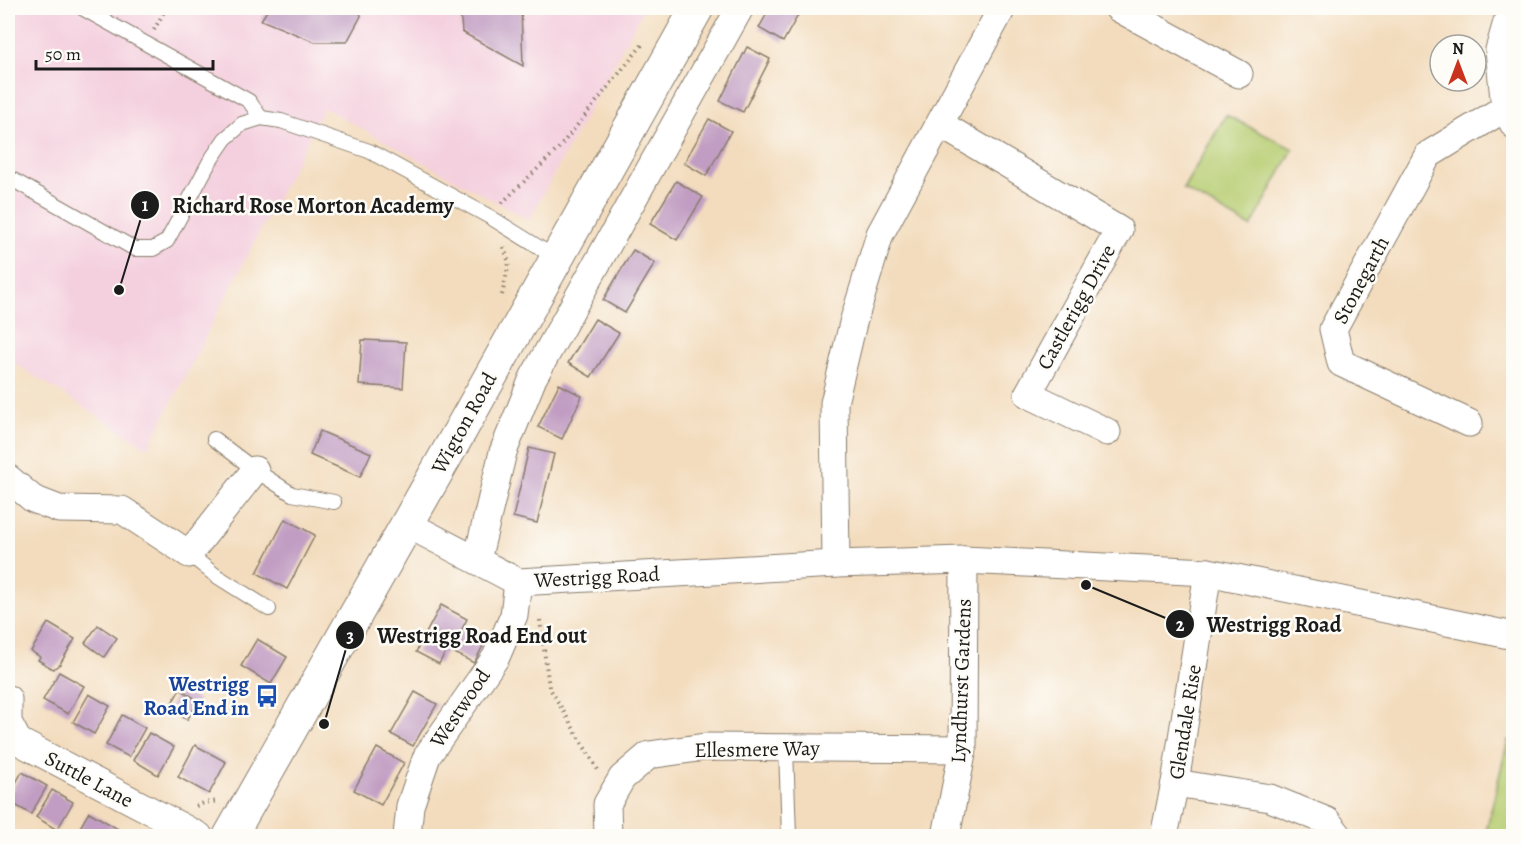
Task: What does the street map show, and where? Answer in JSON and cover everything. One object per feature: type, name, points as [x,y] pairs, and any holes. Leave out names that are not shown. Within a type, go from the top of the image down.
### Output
[{"type":"main road","name":"Wigton Road","points":[[230,837],[697,8]]},
{"type":"street","name":"Wigton Road","points":[[477,561],[503,452],[533,378],[740,8]]},
{"type":"street","points":[[836,564],[834,403],[853,323],[880,234],[1002,8]]},
{"type":"street","points":[[1118,8],[1239,74]]},
{"type":"street","name":"Stonegarth","points":[[1469,423],[1341,363],[1333,329],[1428,155],[1509,117],[1499,50],[1511,8]]},
{"type":"street","name":"Castlerigg Drive","points":[[940,124],[1119,230],[1028,394],[1107,432]]},
{"type":"street","points":[[8,478],[33,499],[59,509],[122,510],[189,554],[255,470]]},
{"type":"street","name":"Westrigg Road","points":[[407,524],[477,561],[526,581],[836,564],[964,560],[1208,572],[1514,636]]},
{"type":"street","name":"Lyndhurst Gardens","points":[[946,837],[963,749],[964,560]]},
{"type":"street","name":"Glendale Rise","points":[[1164,837],[1175,783],[1208,572]]},
{"type":"street","name":"Westwood","points":[[407,837],[410,806],[427,756],[496,657],[526,581]]},
{"type":"street","name":"Suttle Lane","points":[[8,699],[8,722],[18,741],[190,832]]},
{"type":"street","name":"Ellesmere Way","points":[[608,837],[607,804],[612,794],[622,778],[649,755],[705,747],[963,749]]},
{"type":"street","points":[[1175,783],[1269,798],[1327,821],[1339,837]]},
{"type":"lane","points":[[81,8],[249,101],[261,118]]},
{"type":"lane","points":[[8,177],[135,249],[153,249],[167,241],[210,160],[225,139],[242,124],[261,118],[281,122],[369,152],[490,218],[556,258]]},
{"type":"lane","points":[[214,439],[292,495],[334,502]]},
{"type":"lane","points":[[189,554],[215,575],[269,609]]},
{"type":"lane","points":[[786,748],[789,837]]},
{"type":"path","points":[[499,304],[509,263],[503,243],[483,231],[490,218],[497,208],[558,149],[641,46],[646,36]]},
{"type":"path","points":[[526,581],[549,687],[612,794]]},
{"type":"path","points":[[190,832],[194,807],[215,801],[227,802]]},
{"type":"shaded area","points":[[8,8],[644,8],[529,220],[324,108],[148,448],[8,359]]},
{"type":"green space","points":[[1226,115],[1293,149],[1251,227],[1183,189]]},
{"type":"green space","points":[[1508,740],[1513,741],[1513,836],[1485,836]]},
{"type":"building","points":[[269,8],[359,8],[361,16],[347,42],[315,42],[261,20]]},
{"type":"building","points":[[460,8],[521,8],[523,66],[462,32]]},
{"type":"building","points":[[770,8],[802,8],[783,42],[759,28]]},
{"type":"building","points":[[747,47],[770,59],[743,112],[720,101]]},
{"type":"building","points":[[709,119],[731,131],[706,176],[684,163]]},
{"type":"building","points":[[676,181],[703,197],[677,240],[650,224]]},
{"type":"building","points":[[633,250],[655,263],[625,313],[603,300]]},
{"type":"building","points":[[595,319],[619,333],[591,377],[568,363]]},
{"type":"building","points":[[362,340],[406,342],[403,388],[359,385]]},
{"type":"building","points":[[559,384],[582,396],[562,439],[538,427]]},
{"type":"building","points":[[320,431],[371,453],[360,477],[310,455]]},
{"type":"building","points":[[529,448],[554,454],[537,523],[513,517]]},
{"type":"building","points":[[285,519],[315,535],[287,589],[257,573]]},
{"type":"building","points":[[441,605],[467,619],[462,629],[485,642],[474,663],[447,649],[439,664],[416,652]]},
{"type":"building","points":[[48,623],[75,639],[60,664],[53,669],[38,660],[40,657],[31,651]]},
{"type":"building","points":[[98,625],[117,638],[104,657],[85,643]]},
{"type":"building","points":[[257,639],[287,657],[271,684],[241,666]]},
{"type":"building","points":[[59,672],[84,686],[68,714],[43,700]]},
{"type":"building","points":[[180,689],[199,701],[187,720],[169,708]]},
{"type":"building","points":[[415,692],[437,704],[413,746],[391,734]]},
{"type":"building","points":[[89,694],[110,706],[94,734],[73,722]]},
{"type":"building","points":[[122,715],[145,728],[129,757],[106,745]]},
{"type":"building","points":[[149,733],[174,747],[158,775],[133,760]]},
{"type":"building","points":[[195,745],[226,762],[209,794],[178,777]]},
{"type":"building","points":[[377,748],[404,763],[381,805],[354,790]]},
{"type":"building","points":[[22,772],[47,786],[31,814],[8,801]]},
{"type":"building","points":[[52,790],[73,802],[57,830],[36,817]]},
{"type":"building","points":[[89,812],[130,836],[75,836]]},
{"type":"place","name":"Richard Rose Morton Academy","points":[[119,290]]},
{"type":"place","name":"Westrigg Road","points":[[1086,585]]},
{"type":"place","name":"Westrigg Road End in","points":[[267,696]]},
{"type":"place","name":"Westrigg Road End out","points":[[324,724]]}]
